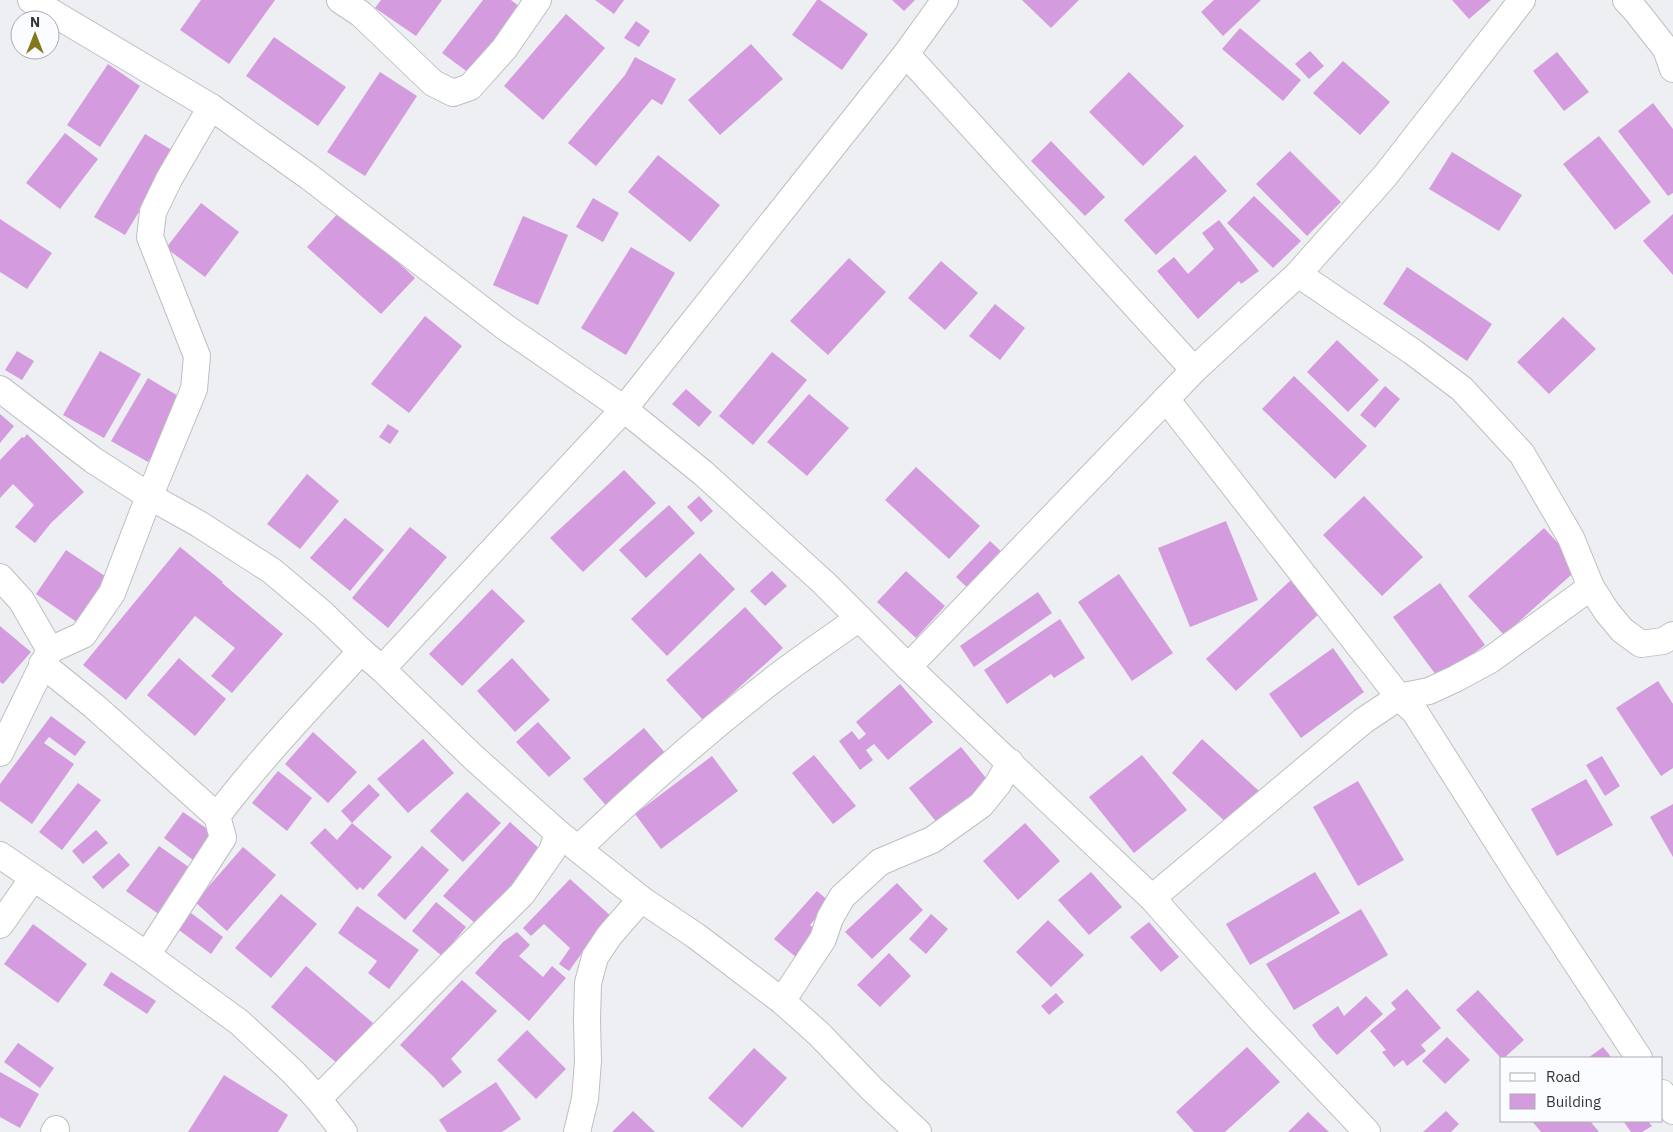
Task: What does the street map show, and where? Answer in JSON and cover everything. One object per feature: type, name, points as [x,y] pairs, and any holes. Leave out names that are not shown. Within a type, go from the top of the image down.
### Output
[{"type":"street","points":[[32,0],[211,107],[308,176],[505,327],[624,410],[703,474],[824,583],[908,667],[1152,898],[1259,1018],[1367,1132]]},
{"type":"street","points":[[340,0],[361,14],[433,83],[453,93],[470,87],[504,49],[538,0]]},
{"type":"street","points":[[382,669],[624,410],[906,54],[945,0]]},
{"type":"street","points":[[908,667],[1194,370],[1298,274],[1385,176],[1522,0]]},
{"type":"street","points":[[1626,0],[1671,54]]},
{"type":"street","points":[[906,54],[1194,370]]},
{"type":"street","points":[[0,753],[46,657],[83,635],[112,593],[149,496],[194,389],[197,356],[150,237],[153,212],[169,179],[211,107]]},
{"type":"street","points":[[1298,274],[1412,352],[1462,389],[1522,454],[1571,538],[1591,587],[1607,612],[1622,630],[1641,644],[1664,641],[1673,635]]},
{"type":"street","points":[[0,389],[93,460],[149,496],[199,524],[272,572],[323,614],[472,756],[558,833],[641,899],[696,936],[782,1001],[819,1034],[872,1089],[918,1132]]},
{"type":"street","points":[[1166,399],[1399,697],[1415,712],[1523,882],[1639,1057]]},
{"type":"street","points":[[0,577],[21,600],[46,657],[94,706],[217,816],[223,838],[147,955]]},
{"type":"street","points":[[1152,898],[1348,733],[1399,697],[1429,691],[1490,660],[1591,587]]},
{"type":"street","points":[[579,848],[631,798],[726,718],[770,682],[859,618]]},
{"type":"street","points":[[217,816],[275,745],[361,651]]},
{"type":"street","points":[[782,1001],[823,939],[830,918],[842,897],[880,862],[932,840],[981,805],[998,784],[1010,762]]},
{"type":"street","points":[[318,1099],[522,894],[552,851],[558,833]]},
{"type":"street","points":[[0,855],[147,955],[239,1022],[318,1099],[344,1132]]},
{"type":"street","points":[[0,924],[33,878]]},
{"type":"street","points":[[577,1132],[586,1090],[588,983],[595,957],[609,936],[641,899]]},
{"type":"street","points":[[1663,1095],[1673,1111]]},
{"type":"building","points":[[201,0],[275,0],[229,64],[180,30]]},
{"type":"building","points":[[381,0],[442,0],[416,36],[375,8]]},
{"type":"building","points":[[483,0],[511,0],[524,10],[473,76],[442,53]]},
{"type":"building","points":[[595,0],[624,0],[614,14]]},
{"type":"building","points":[[817,0],[820,0],[868,34],[842,70],[792,35]]},
{"type":"building","points":[[892,0],[915,0],[904,11]]},
{"type":"building","points":[[1022,0],[1079,0],[1051,28]]},
{"type":"building","points":[[1214,0],[1261,0],[1223,36],[1201,12]]},
{"type":"building","points":[[1452,0],[1491,0],[1469,19]]},
{"type":"building","points":[[566,14],[605,48],[543,120],[504,86]]},
{"type":"building","points":[[636,21],[650,31],[639,47],[624,38]]},
{"type":"building","points":[[1240,28],[1301,80],[1283,101],[1222,49]]},
{"type":"building","points":[[274,37],[346,87],[318,126],[246,76]]},
{"type":"building","points":[[751,44],[783,79],[720,135],[688,100]]},
{"type":"building","points":[[1310,51],[1324,66],[1309,79],[1295,64]]},
{"type":"building","points":[[1557,52],[1589,92],[1564,111],[1533,71]]},
{"type":"building","points":[[635,57],[676,79],[662,105],[652,99],[596,166],[568,143],[625,75]]},
{"type":"building","points":[[1343,61],[1390,102],[1360,135],[1313,93]]},
{"type":"building","points":[[108,64],[140,86],[100,147],[67,125]]},
{"type":"building","points":[[380,72],[417,96],[365,176],[327,152]]},
{"type":"building","points":[[1129,72],[1184,126],[1143,166],[1089,112]]},
{"type":"building","points":[[1653,103],[1673,129],[1673,193],[1668,196],[1618,131]]},
{"type":"building","points":[[65,133],[98,159],[60,209],[26,183]]},
{"type":"building","points":[[145,134],[175,152],[125,235],[94,217]]},
{"type":"building","points":[[1599,136],[1651,202],[1615,230],[1563,164]]},
{"type":"building","points":[[1051,141],[1105,197],[1085,216],[1031,161]]},
{"type":"building","points":[[1290,151],[1341,202],[1307,236],[1256,184]]},
{"type":"building","points":[[1452,152],[1522,195],[1499,231],[1429,189]]},
{"type":"building","points":[[658,155],[720,205],[690,242],[628,192]]},
{"type":"building","points":[[1195,155],[1227,191],[1156,255],[1124,220]]},
{"type":"building","points":[[1254,196],[1301,241],[1273,268],[1227,223]]},
{"type":"building","points":[[593,198],[619,213],[603,242],[576,227]]},
{"type":"building","points":[[201,203],[239,232],[205,277],[166,248]]},
{"type":"building","points":[[341,210],[415,278],[381,314],[307,247]]},
{"type":"building","points":[[1673,214],[1673,275],[1643,241]]},
{"type":"building","points":[[523,216],[568,235],[538,305],[493,285]]},
{"type":"building","points":[[0,219],[52,253],[27,289],[0,272]]},
{"type":"building","points":[[1219,220],[1259,271],[1241,284],[1239,281],[1198,319],[1157,271],[1174,257],[1188,274],[1214,249],[1202,233]]},
{"type":"building","points":[[631,247],[675,273],[626,355],[581,328]]},
{"type":"building","points":[[849,258],[886,292],[828,355],[790,321]]},
{"type":"building","points":[[941,261],[978,293],[945,330],[908,298]]},
{"type":"building","points":[[1407,267],[1492,324],[1467,361],[1383,304]]},
{"type":"building","points":[[995,304],[1025,328],[1000,360],[969,336]]},
{"type":"building","points":[[425,316],[462,346],[409,413],[371,384]]},
{"type":"building","points":[[1563,317],[1596,349],[1549,394],[1517,362]]},
{"type":"building","points":[[1337,340],[1379,380],[1348,412],[1307,372]]},
{"type":"building","points":[[17,351],[34,361],[22,380],[5,370]]},
{"type":"building","points":[[100,351],[141,374],[104,438],[63,415]]},
{"type":"building","points":[[772,352],[807,380],[753,445],[719,416]]},
{"type":"building","points":[[1294,376],[1367,446],[1335,479],[1262,409]]},
{"type":"building","points":[[148,378],[185,400],[148,462],[111,441]]},
{"type":"building","points":[[1385,386],[1400,399],[1375,428],[1360,415]]},
{"type":"building","points":[[686,389],[712,412],[699,427],[672,404]]},
{"type":"building","points":[[809,394],[849,428],[807,476],[767,442]]},
{"type":"building","points":[[0,414],[14,426],[0,443]]},
{"type":"building","points":[[388,424],[399,431],[390,444],[379,437]]},
{"type":"building","points":[[27,434],[84,492],[51,523],[35,543],[15,527],[34,505],[13,484],[0,498],[0,460]]},
{"type":"building","points":[[916,467],[980,526],[949,559],[885,500]]},
{"type":"building","points":[[624,470],[656,503],[583,572],[550,538]]},
{"type":"building","points":[[307,474],[339,501],[300,549],[267,524]]},
{"type":"building","points":[[699,496],[713,511],[701,522],[687,507]]},
{"type":"building","points":[[1364,496],[1423,557],[1382,596],[1323,535]]},
{"type":"building","points":[[669,505],[695,533],[646,578],[619,550]]},
{"type":"building","points":[[345,518],[384,550],[350,591],[310,558]]},
{"type":"building","points":[[1226,521],[1258,600],[1190,627],[1158,548]]},
{"type":"building","points":[[410,527],[447,557],[388,628],[352,598]]},
{"type":"building","points":[[1544,528],[1580,567],[1504,635],[1468,596]]},
{"type":"building","points":[[990,541],[1005,555],[971,591],[956,577]]},
{"type":"building","points":[[180,547],[283,634],[232,693],[211,676],[235,648],[195,616],[126,700],[83,665]]},
{"type":"building","points":[[66,550],[108,578],[78,623],[36,594]]},
{"type":"building","points":[[700,553],[735,589],[667,656],[631,619]]},
{"type":"building","points":[[772,571],[787,586],[765,606],[750,591]]},
{"type":"building","points":[[906,571],[945,606],[916,638],[877,602]]},
{"type":"building","points":[[1119,574],[1173,653],[1132,681],[1078,602]]},
{"type":"building","points":[[1291,580],[1321,612],[1236,691],[1206,659]]},
{"type":"building","points":[[1440,583],[1485,645],[1439,679],[1393,617]]},
{"type":"building","points":[[492,589],[525,621],[462,686],[429,654]]},
{"type":"building","points":[[1038,592],[1052,613],[974,667],[960,646]]},
{"type":"building","points":[[745,607],[783,648],[703,720],[666,680]]},
{"type":"building","points":[[1060,619],[1085,658],[1054,678],[1051,674],[1007,704],[984,670]]},
{"type":"building","points":[[0,626],[31,652],[3,684],[0,682]]},
{"type":"building","points":[[1333,648],[1364,692],[1301,738],[1269,694]]},
{"type":"building","points":[[179,658],[226,699],[195,736],[147,695]]},
{"type":"building","points":[[512,658],[550,700],[515,732],[477,691]]},
{"type":"building","points":[[1658,681],[1673,704],[1673,768],[1661,776],[1616,708]]},
{"type":"building","points":[[900,684],[933,722],[888,760],[874,744],[866,750],[873,760],[860,770],[839,741],[852,731],[859,740],[866,734],[856,722]]},
{"type":"building","points":[[51,716],[86,742],[75,756],[49,737],[44,743],[74,764],[32,824],[0,801],[0,784]]},
{"type":"building","points":[[538,722],[571,758],[549,777],[516,742]]},
{"type":"building","points":[[644,728],[671,760],[610,810],[583,779]]},
{"type":"building","points":[[313,732],[357,772],[328,803],[285,764]]},
{"type":"building","points":[[423,739],[454,773],[408,813],[377,779]]},
{"type":"building","points":[[1202,739],[1259,791],[1228,824],[1172,773]]},
{"type":"building","points":[[961,747],[990,783],[938,824],[909,788]]},
{"type":"building","points":[[814,755],[856,806],[833,824],[792,773]]},
{"type":"building","points":[[1142,755],[1187,810],[1134,853],[1089,797]]},
{"type":"building","points":[[712,756],[738,791],[661,849],[635,814]]},
{"type":"building","points":[[1602,756],[1620,786],[1605,796],[1586,765]]},
{"type":"building","points":[[278,771],[312,798],[287,831],[252,803]]},
{"type":"building","points":[[1586,779],[1613,825],[1557,856],[1531,809]]},
{"type":"building","points":[[1358,781],[1404,860],[1358,886],[1313,807]]},
{"type":"building","points":[[78,783],[101,800],[62,850],[39,832]]},
{"type":"building","points":[[369,784],[380,795],[352,823],[341,811]]},
{"type":"building","points":[[467,792],[501,823],[463,862],[430,831]]},
{"type":"building","points":[[1673,804],[1673,857],[1650,817]]},
{"type":"building","points":[[183,812],[213,833],[193,860],[164,838]]},
{"type":"building","points":[[510,822],[542,851],[476,924],[443,896]]},
{"type":"building","points":[[352,823],[392,857],[363,890],[360,887],[357,890],[310,843],[325,828],[337,840]]},
{"type":"building","points":[[1025,823],[1060,861],[1018,900],[983,861]]},
{"type":"building","points":[[96,830],[108,843],[83,864],[72,851]]},
{"type":"building","points":[[159,846],[193,870],[160,915],[126,891]]},
{"type":"building","points":[[422,846],[449,870],[405,920],[377,895]]},
{"type":"building","points":[[243,847],[276,875],[227,931],[195,902]]},
{"type":"building","points":[[119,853],[130,865],[103,889],[92,877]]},
{"type":"building","points":[[1091,872],[1122,907],[1089,935],[1058,900]]},
{"type":"building","points":[[1315,872],[1340,913],[1250,965],[1226,924]]},
{"type":"building","points":[[570,879],[613,918],[584,950],[569,971],[559,964],[570,948],[544,924],[531,936],[523,928]]},
{"type":"building","points":[[897,883],[923,910],[872,959],[845,932]]},
{"type":"building","points":[[817,891],[830,902],[810,925],[818,932],[797,958],[774,939]]},
{"type":"building","points":[[281,894],[317,924],[271,978],[235,948]]},
{"type":"building","points":[[436,902],[466,927],[442,956],[412,931]]},
{"type":"building","points":[[357,906],[419,950],[389,989],[368,973],[377,961],[338,933]]},
{"type":"building","points":[[1361,909],[1388,955],[1294,1010],[1266,964]]},
{"type":"building","points":[[191,913],[223,937],[211,954],[179,930]]},
{"type":"building","points":[[931,914],[948,929],[926,954],[909,939]]},
{"type":"building","points":[[1048,920],[1084,955],[1051,987],[1016,952]]},
{"type":"building","points":[[1149,922],[1179,957],[1161,972],[1130,937]]},
{"type":"building","points":[[33,924],[87,964],[58,1003],[4,964]]},
{"type":"building","points":[[517,932],[530,945],[519,956],[543,977],[552,966],[566,978],[529,1021],[475,973],[503,942]]},
{"type":"building","points":[[889,953],[911,976],[880,1007],[857,985]]},
{"type":"building","points":[[306,966],[373,1023],[338,1064],[271,1007]]},
{"type":"building","points":[[111,972],[156,1001],[147,1014],[103,985]]},
{"type":"building","points":[[462,980],[497,1011],[451,1059],[462,1072],[443,1088],[400,1045]]},
{"type":"building","points":[[1407,989],[1441,1028],[1421,1045],[1426,1051],[1407,1066],[1403,1060],[1394,1067],[1382,1052],[1386,1050],[1370,1031],[1396,1009],[1391,1003]]},
{"type":"building","points":[[1478,990],[1524,1040],[1505,1057],[1500,1057],[1456,1010]]},
{"type":"building","points":[[1056,993],[1064,1002],[1049,1015],[1041,1006]]},
{"type":"building","points":[[1366,996],[1383,1014],[1337,1055],[1320,1037],[1312,1025],[1338,1006],[1344,1016]]},
{"type":"building","points":[[527,1030],[566,1069],[536,1099],[497,1060]]},
{"type":"building","points":[[1447,1037],[1470,1060],[1445,1084],[1422,1061]]},
{"type":"building","points":[[18,1043],[54,1068],[40,1088],[4,1062]]},
{"type":"building","points":[[1247,1047],[1280,1082],[1225,1132],[1194,1132],[1176,1112]]},
{"type":"building","points":[[1603,1047],[1611,1057],[1589,1057]]},
{"type":"building","points":[[754,1048],[787,1078],[742,1128],[708,1098]]},
{"type":"building","points":[[0,1072],[39,1094],[20,1128],[0,1117]]},
{"type":"building","points":[[224,1075],[288,1115],[278,1132],[188,1132]]},
{"type":"building","points":[[496,1082],[521,1119],[502,1132],[447,1132],[439,1120]]},
{"type":"building","points":[[633,1111],[655,1132],[612,1132]]},
{"type":"building","points":[[1446,1111],[1459,1124],[1451,1132],[1423,1132]]},
{"type":"building","points":[[1308,1112],[1329,1132],[1288,1132]]},
{"type":"building","points":[[1533,1122],[1591,1122],[1599,1132],[1541,1132]]},
{"type":"building","points":[[1624,1122],[1649,1122],[1652,1126],[1642,1132],[1631,1132]]}]
